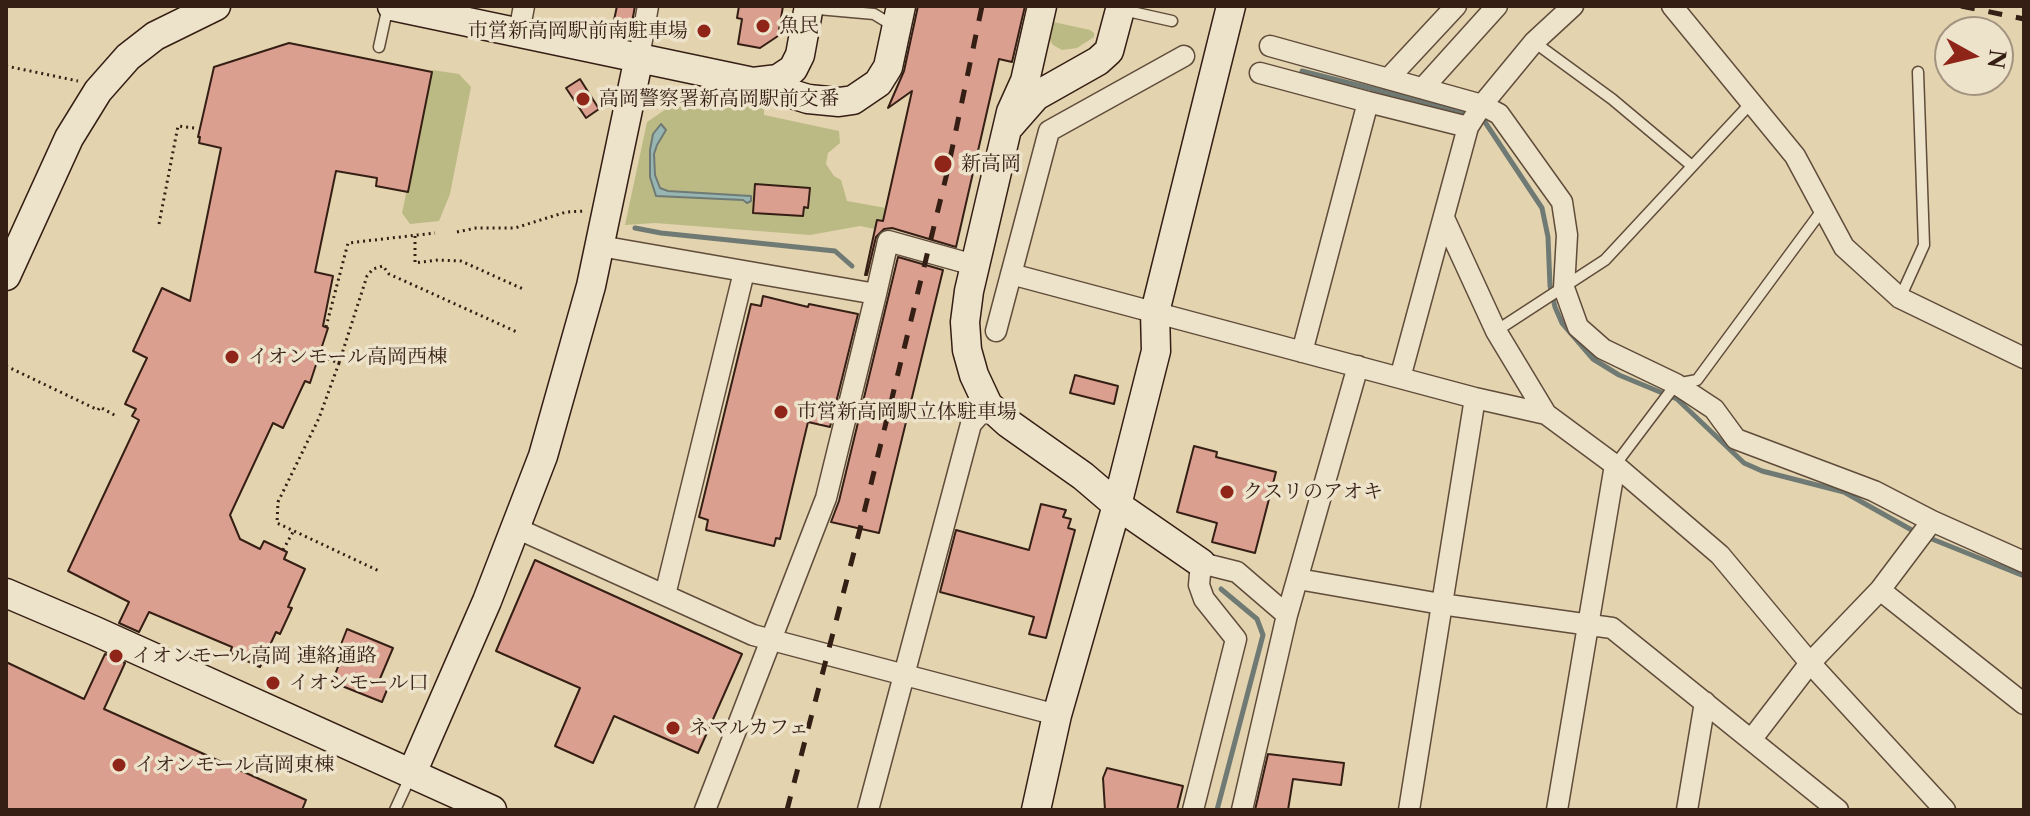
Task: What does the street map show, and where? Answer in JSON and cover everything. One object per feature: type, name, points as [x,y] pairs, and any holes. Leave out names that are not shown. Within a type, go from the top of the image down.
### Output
[{"type":"street","points":[[9,265],[69,138],[100,88],[128,57],[181,12],[216,6]]},
{"type":"street","points":[[390,6],[522,19],[639,57],[753,82],[808,99],[839,102],[853,100],[878,83],[888,67],[901,6]]},
{"type":"street","points":[[412,773],[516,528],[543,456],[600,246],[648,6]]},
{"type":"street","points":[[1042,6],[1025,81],[1011,112],[974,265],[965,322],[967,350],[974,375],[988,405],[1008,423],[1201,563],[1237,572],[1287,615]]},
{"type":"street","points":[[1036,810],[1057,715],[1117,505],[1156,351],[1155,312],[1231,6]]},
{"type":"street","points":[[1388,79],[1456,6]]},
{"type":"street","points":[[1423,88],[1497,6]]},
{"type":"street","points":[[1400,378],[1468,126],[1481,105],[1534,42],[1573,6]]},
{"type":"street","points":[[1672,6],[1795,156],[1844,247],[1900,298],[2024,358]]},
{"type":"street","points":[[753,82],[778,79],[793,69],[800,55],[808,13]]},
{"type":"street","points":[[1033,49],[1058,60],[1080,59],[1106,43],[1118,16]]},
{"type":"street","points":[[1007,129],[1036,96],[1098,61],[1109,51],[1118,16]]},
{"type":"street","points":[[1270,46],[1481,105],[1499,114],[1562,202],[1567,235],[1564,288],[1578,327],[1603,349],[1676,384],[1714,409],[1736,439],[1874,491],[2024,562]]},
{"type":"street","points":[[800,55],[807,79],[816,88],[846,93],[868,91]]},
{"type":"street","points":[[996,331],[1049,131],[1184,56]]},
{"type":"street","points":[[1260,73],[1468,126]]},
{"type":"street","points":[[1302,352],[1368,102]]},
{"type":"street","points":[[1444,218],[1496,331],[1546,414],[1615,465],[1720,555],[1810,663],[1945,810]]},
{"type":"street","points":[[705,810],[826,498],[888,241],[974,265]]},
{"type":"street","points":[[600,246],[876,294]]},
{"type":"street","points":[[665,595],[744,272]]},
{"type":"street","points":[[1011,274],[1475,398],[1546,414]]},
{"type":"street","points":[[1242,810],[1287,615],[1358,366]]},
{"type":"street","points":[[1409,810],[1475,398]]},
{"type":"street","points":[[868,810],[971,424],[988,405]]},
{"type":"street","points":[[1557,810],[1615,465]]},
{"type":"street","points":[[1751,740],[1810,663],[1880,590],[1932,521]]},
{"type":"street","points":[[516,528],[753,635],[1057,715]]},
{"type":"street","points":[[1193,810],[1236,639],[1204,599],[1199,585],[1201,563]]},
{"type":"street","points":[[1298,579],[1441,604],[1612,628],[1838,810]]},
{"type":"street","points":[[1880,590],[2024,704]]},
{"type":"street","points":[[6,593],[492,810]]},
{"type":"street","points":[[1687,810],[1705,702]]},
{"type":"lane","points":[[379,47],[390,6]]},
{"type":"lane","points":[[808,13],[818,9],[874,14],[887,22],[894,42]]},
{"type":"lane","points":[[1118,16],[1172,21]]},
{"type":"lane","points":[[1534,42],[1612,99],[1692,166]]},
{"type":"lane","points":[[1900,298],[1924,245],[1918,72]]},
{"type":"lane","points":[[1496,331],[1605,260],[1751,103]]},
{"type":"lane","points":[[1615,465],[1676,384],[1697,380],[1823,209]]},
{"type":"lane","points":[[395,810],[412,773]]},
{"type":"path","points":[[6,66],[100,88]]},
{"type":"path","points":[[159,224],[178,126],[195,128]]},
{"type":"path","points":[[457,232],[476,228],[515,228],[566,212],[589,211]]},
{"type":"path","points":[[326,327],[348,243],[435,233]]},
{"type":"path","points":[[415,236],[415,263],[461,261],[523,289]]},
{"type":"path","points":[[379,571],[277,523],[278,502],[319,418],[367,276],[373,269],[383,266],[389,274],[517,332]]},
{"type":"path","points":[[322,357],[339,363]]},
{"type":"path","points":[[6,366],[116,416]]},
{"type":"path","points":[[283,550],[293,531]]},
{"type":"shaded area","points":[[1049,21],[1090,30],[1094,37],[1077,48],[1062,50],[1053,45],[1046,34]]},
{"type":"shaded area","points":[[432,70],[459,74],[471,87],[450,194],[439,221],[410,224],[402,213]]},
{"type":"shaded area","points":[[688,94],[764,108],[764,115],[839,131],[840,143],[828,153],[826,164],[841,180],[847,201],[886,208],[883,221],[875,229],[860,226],[810,235],[655,223],[625,225],[647,122]]},
{"type":"water","points":[[661,124],[666,130],[654,154],[655,175],[660,188],[751,196],[751,201],[656,196],[650,177],[650,150],[653,134]]},
{"type":"building","points":[[617,6],[635,6],[631,28],[613,25]]},
{"type":"building","points":[[739,6],[783,6],[778,36],[760,48],[738,44],[742,19],[737,18]]},
{"type":"building","points":[[918,6],[1025,6],[1012,62],[999,59],[956,247],[892,228],[884,229],[876,237],[865,275],[877,220],[883,221],[912,91],[888,108],[904,71]]},
{"type":"building","name":"イオンモール高岡西棟","points":[[289,43],[432,72],[408,192],[376,186],[377,178],[336,171],[315,272],[333,276],[323,326],[328,328],[310,383],[305,381],[283,428],[273,423],[230,515],[240,539],[260,549],[264,541],[287,552],[284,559],[305,569],[288,607],[292,608],[280,634],[276,632],[260,667],[230,653],[232,647],[149,612],[139,632],[119,623],[129,602],[68,571],[139,420],[132,416],[136,409],[125,404],[147,358],[133,351],[162,288],[190,301],[221,148],[199,143],[198,137],[214,67]]},
{"type":"building","name":"高岡警察署新高岡駅前交番","points":[[580,79],[599,109],[586,118],[566,88]]},
{"type":"building","points":[[755,184],[810,188],[808,208],[804,207],[803,216],[753,213]]},
{"type":"building","points":[[898,257],[943,270],[879,533],[831,522],[839,501]]},
{"type":"building","name":"市営新高岡駅立体駐車場","points":[[763,296],[808,307],[809,304],[858,314],[830,427],[808,422],[780,539],[776,538],[774,546],[706,530],[708,520],[699,517],[751,304],[761,306]]},
{"type":"building","points":[[1075,375],[1118,386],[1114,404],[1070,393]]},
{"type":"building","name":"クスリのアオキ","points":[[1194,446],[1217,452],[1216,457],[1276,472],[1255,553],[1212,542],[1217,523],[1177,512]]},
{"type":"building","points":[[1041,504],[1066,510],[1063,517],[1071,519],[1068,528],[1075,530],[1046,638],[1029,634],[1034,617],[940,592],[956,530],[1029,550]]},
{"type":"building","points":[[535,560],[742,654],[698,753],[614,716],[593,763],[555,746],[580,688],[496,651]]},
{"type":"building","points":[[347,629],[393,648],[379,681],[389,685],[382,702],[332,682],[345,649],[340,647]]},
{"type":"building","name":"イオンモール高岡東棟","points":[[105,654],[125,663],[104,709],[306,800],[302,810],[6,810],[6,662],[84,699]]},
{"type":"building","points":[[1268,754],[1344,763],[1341,785],[1293,779],[1288,810],[1255,810]]},
{"type":"building","points":[[1107,768],[1183,786],[1177,810],[1105,810],[1103,778]]},
{"type":"waterway","points":[[1302,71],[1472,114]]},
{"type":"waterway","points":[[1481,116],[1542,208],[1555,307],[1562,323],[1593,359],[1619,375],[1677,399],[1744,463],[1762,471],[1844,492],[1917,533]]},
{"type":"waterway","points":[[635,228],[835,251],[852,266]]},
{"type":"waterway","points":[[1927,537],[2024,576]]},
{"type":"waterway","points":[[1217,810],[1263,635],[1257,619],[1221,589]]},
{"type":"railway","points":[[787,810],[947,173],[982,6]]},
{"type":"railway","points":[[1961,6],[2024,19]]},
{"type":"place","name":"魚民","points":[[763,26]]},
{"type":"place","name":"市営新高岡駅前南駐車場","points":[[704,31]]},
{"type":"place","name":"高岡警察署新高岡駅前交番","points":[[583,99]]},
{"type":"place","name":"新高岡","points":[[943,164]]},
{"type":"place","name":"イオンモール高岡西棟","points":[[232,357]]},
{"type":"place","name":"市営新高岡駅立体駐車場","points":[[781,412]]},
{"type":"place","name":"クスリのアオキ","points":[[1227,492]]},
{"type":"place","name":"イオンモール高岡 連絡通路","points":[[116,656]]},
{"type":"place","name":"イオンモール口","points":[[273,683]]},
{"type":"place","name":"ネマルカフェ","points":[[673,728]]},
{"type":"place","name":"イオンモール高岡東棟","points":[[119,765]]}]
